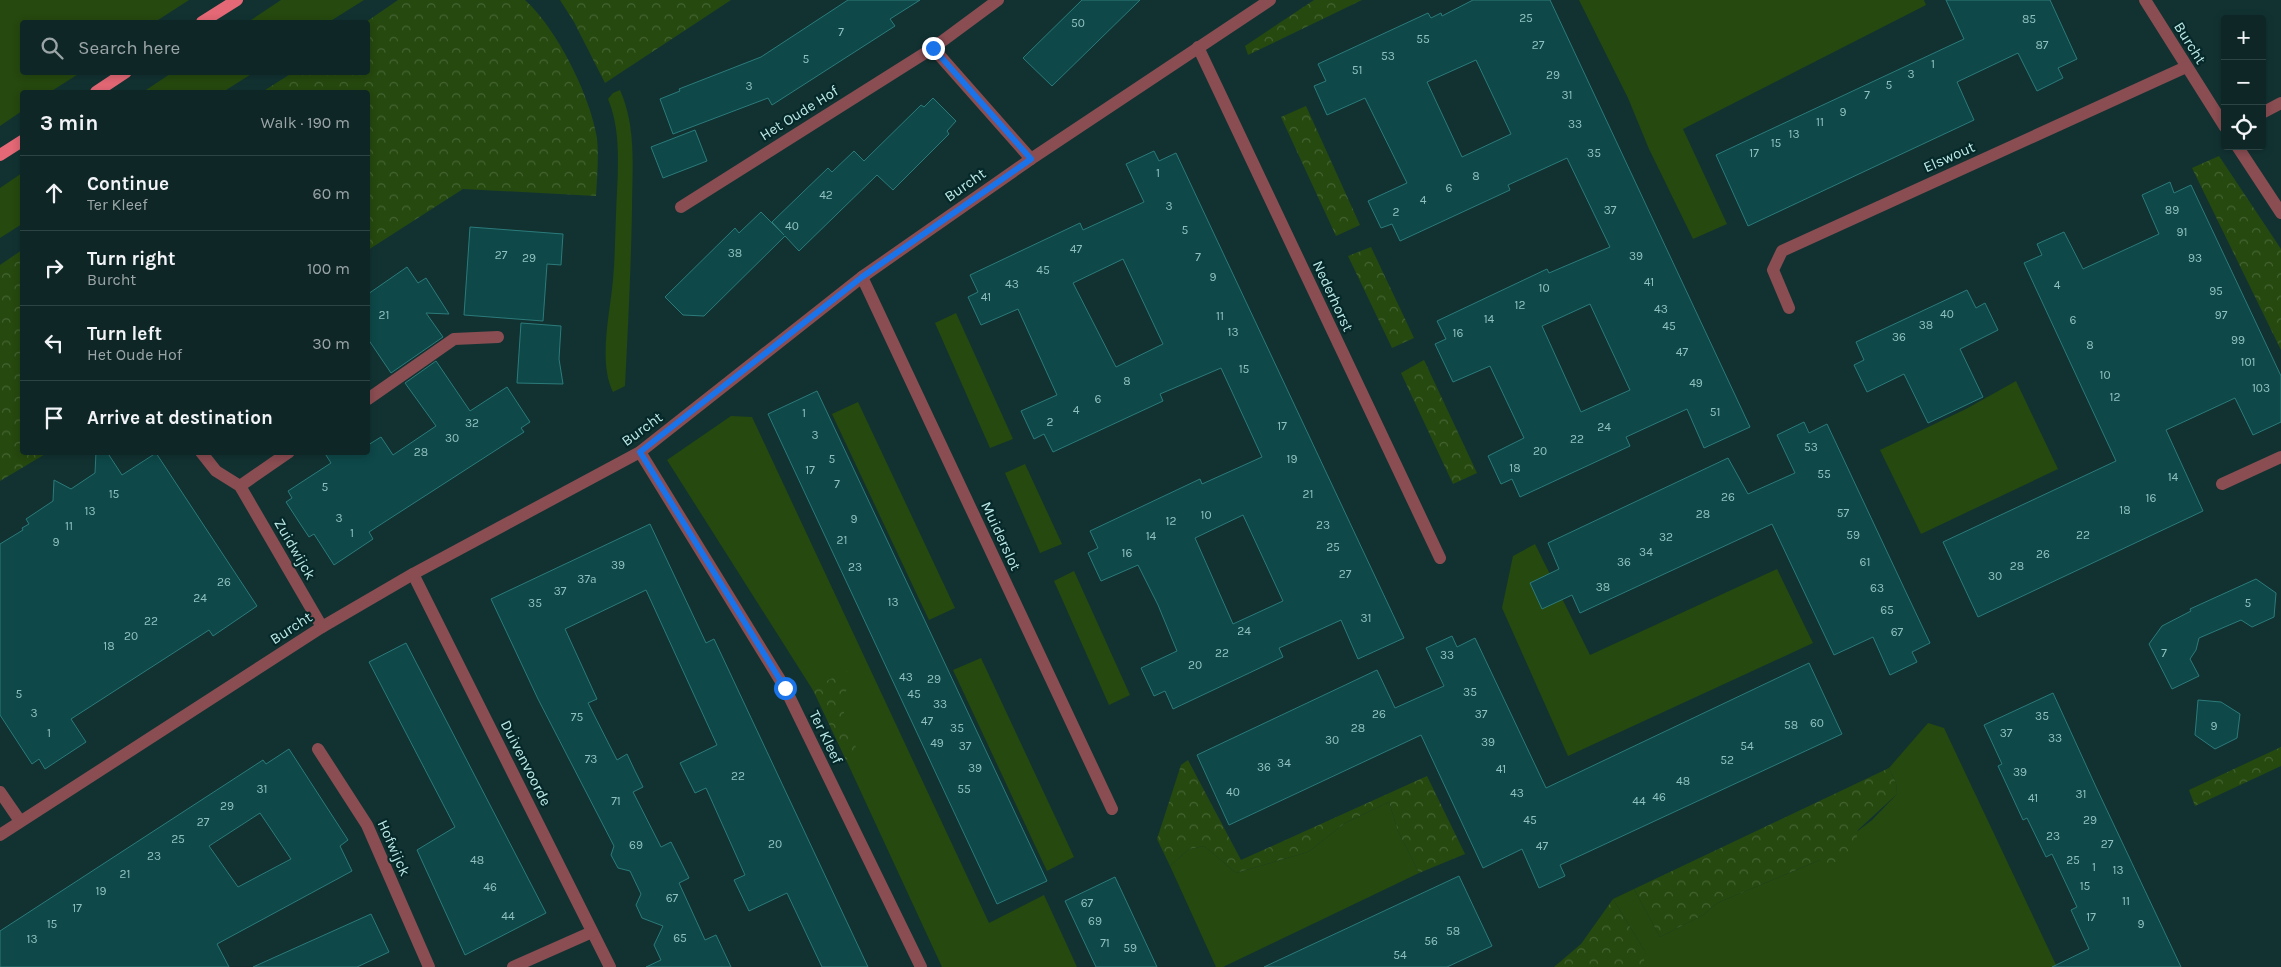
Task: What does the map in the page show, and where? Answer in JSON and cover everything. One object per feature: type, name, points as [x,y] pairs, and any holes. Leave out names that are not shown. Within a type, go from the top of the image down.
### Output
[{"type":"main road","points":[[205,20],[237,0]]},
{"type":"main road","points":[[99,90],[122,75]]},
{"type":"main road","points":[[0,155],[20,141]]},
{"type":"street","name":"Het Oude Hof","points":[[681,206],[933,48],[998,0]]},
{"type":"street","name":"Burcht","points":[[0,835],[322,627],[413,574],[640,452],[862,277],[1031,159],[1270,0]]},
{"type":"street","name":"Burcht","points":[[2145,0],[2221,122]]},
{"type":"street","name":"Nederhorst","points":[[1198,47],[1440,558]]},
{"type":"street","points":[[933,48],[1031,159]]},
{"type":"street","name":"Elswout","points":[[1789,308],[1773,270],[1782,251],[2186,67]]},
{"type":"street","points":[[2266,111],[2281,103]]},
{"type":"street","points":[[2240,150],[2281,213]]},
{"type":"street","name":"Muiderslot","points":[[862,277],[1112,809]]},
{"type":"street","points":[[370,397],[454,339],[498,337]]},
{"type":"street","name":"Ter Kleef","points":[[640,452],[785,688],[920,967]]},
{"type":"street","name":"Zuidwijck","points":[[203,455],[216,471],[240,486],[322,627]]},
{"type":"street","points":[[240,486],[285,455]]},
{"type":"street","points":[[2222,484],[2281,457]]},
{"type":"street","name":"Duivenvoorde","points":[[413,574],[610,967]]},
{"type":"street","name":"Hofwijck","points":[[318,749],[367,826],[429,967]]},
{"type":"street","points":[[0,792],[20,821]]},
{"type":"street","points":[[513,967],[592,932]]},
{"type":"green space","points":[[0,0],[189,0],[158,20],[20,20],[20,75],[77,75],[53,90],[20,90],[20,112],[0,126]]},
{"type":"green space","points":[[281,0],[364,0],[332,20],[251,20]]},
{"type":"green space","points":[[398,0],[525,0],[537,12],[560,45],[580,83],[587,102],[597,138],[596,196],[463,189],[370,249],[370,90],[265,90],[289,75],[370,75],[369,20]]},
{"type":"green space","points":[[560,0],[731,0],[605,83],[574,22]]},
{"type":"green space","points":[[1314,0],[1362,0],[1248,55],[1245,46]]},
{"type":"green space","points":[[1579,0],[1924,0],[1926,5],[1683,129],[1727,224],[1693,239],[1649,149],[1628,98]]},
{"type":"green space","points":[[168,75],[250,75],[226,90],[146,90]]},
{"type":"green space","points":[[620,90],[629,119],[631,134],[633,164],[632,232],[625,386],[613,392],[606,366],[606,337],[613,280],[618,156],[616,127],[608,99],[613,93]]},
{"type":"green space","points":[[1306,106],[1360,225],[1336,236],[1281,117]]},
{"type":"green space","points":[[2219,156],[2281,249],[2281,350],[2192,168]]},
{"type":"green space","points":[[20,174],[20,225],[0,238],[0,188]]},
{"type":"green space","points":[[1371,247],[1414,338],[1392,348],[1348,256]]},
{"type":"green space","points":[[20,251],[20,455],[44,455],[0,481],[0,265]]},
{"type":"green space","points":[[956,313],[1013,439],[990,448],[935,323]]},
{"type":"green space","points":[[1424,360],[1477,473],[1453,484],[1401,373]]},
{"type":"green space","points":[[2016,381],[2058,469],[1921,534],[1880,450],[1966,409]]},
{"type":"green space","points":[[858,402],[955,608],[929,620],[832,414]]},
{"type":"green space","points":[[731,416],[752,417],[989,923],[1044,895],[1077,967],[942,967],[816,695],[667,460]]},
{"type":"green space","points":[[1025,464],[1062,544],[1040,553],[1005,473]]},
{"type":"green space","points":[[1535,544],[1590,655],[1777,569],[1813,643],[1568,756],[1502,608],[1513,556]]},
{"type":"green space","points":[[1074,571],[1130,695],[1109,705],[1054,581]]},
{"type":"green space","points":[[981,658],[1074,857],[1047,871],[953,670]]},
{"type":"green space","points":[[847,671],[850,679],[844,702],[844,710],[857,751],[846,760],[812,688]]},
{"type":"green space","points":[[1928,723],[1944,728],[2057,967],[1644,967],[1644,950],[1613,899],[1634,889],[1660,937],[1703,915],[1717,903],[1820,860],[1872,820],[1897,794],[1896,783],[1889,768]]},
{"type":"green space","points":[[2281,747],[2281,766],[2195,806],[2189,790]]},
{"type":"green space","points":[[1188,760],[1241,860],[1427,776],[1465,854],[1419,873],[1398,831],[1389,802],[1345,823],[1308,852],[1236,873],[1204,846],[1189,849],[1170,866],[1157,839],[1181,765]]},
{"type":"green space","points":[[1889,768],[1896,783],[1897,794],[1858,830],[1854,854],[1830,864],[1820,860],[1717,903],[1703,915],[1660,937],[1634,889]]},
{"type":"green space","points":[[1389,802],[1398,831],[1419,873],[1223,967],[1216,967],[1170,866],[1189,849],[1204,846],[1236,873],[1308,852],[1345,823]]},
{"type":"green space","points":[[1613,899],[1644,950],[1644,967],[1554,967],[1581,944]]},
{"type":"building","points":[[848,0],[920,0],[890,19],[895,26],[772,105],[768,98],[673,134],[660,99],[680,91],[679,89],[761,57]]},
{"type":"building","points":[[1082,0],[1140,0],[1052,86],[1023,58]]},
{"type":"building","points":[[1473,0],[1550,0],[1750,427],[1704,448],[1687,409],[1626,437],[1630,446],[1520,497],[1512,479],[1501,484],[1488,456],[1524,438],[1490,366],[1453,382],[1435,344],[1446,339],[1437,321],[1547,269],[1549,273],[1610,247],[1567,158],[1508,185],[1510,190],[1400,241],[1392,224],[1381,228],[1368,201],[1407,183],[1365,98],[1327,115],[1314,86],[1326,81],[1318,64],[1428,13],[1431,18],[1441,13],[1442,16]],"holes":[[[1476,60],[1511,134],[1462,157],[1427,82]],[[1590,304],[1630,390],[1581,412],[1542,326]]]},
{"type":"building","points":[[1946,0],[2050,0],[2077,59],[2058,68],[2063,78],[2037,91],[2018,53],[1957,82],[1974,120],[1748,226],[1716,155],[1964,39]]},
{"type":"building","points":[[933,98],[956,121],[947,131],[949,134],[893,190],[877,175],[799,251],[785,236],[704,316],[683,315],[665,297],[735,228],[739,233],[761,212],[784,235],[772,222],[828,168],[832,172],[854,151],[864,161],[921,105],[924,107]]},
{"type":"building","points":[[695,130],[707,161],[663,178],[651,147]]},
{"type":"building","points":[[1154,151],[1159,161],[1176,153],[1404,638],[1358,659],[1341,620],[1279,648],[1283,657],[1173,709],[1165,691],[1154,696],[1141,668],[1177,651],[1158,605],[1138,565],[1101,581],[1088,553],[1098,548],[1090,531],[1200,479],[1202,484],[1262,457],[1221,368],[1160,394],[1163,401],[1053,452],[1044,434],[1034,439],[1021,411],[1057,395],[1018,309],[981,325],[968,297],[978,292],[970,275],[1080,223],[1083,230],[1144,202],[1126,164]],"holes":[[[1123,259],[1163,344],[1116,367],[1073,283]],[[1243,515],[1283,601],[1233,624],[1195,538]]]},
{"type":"building","points":[[2170,182],[2174,193],[2191,185],[2281,376],[2281,422],[2253,435],[2235,398],[2166,430],[2203,511],[1978,617],[1943,542],[2116,461],[2024,263],[2042,255],[2037,244],[2064,232],[2083,269],[2159,234],[2142,195]]},
{"type":"building","points":[[470,227],[563,234],[561,265],[547,264],[543,321],[464,315]]},
{"type":"building","points":[[407,267],[418,283],[426,278],[449,314],[426,313],[443,337],[391,373],[370,342],[370,293]]},
{"type":"building","points":[[1967,290],[1976,308],[1985,303],[1998,330],[1960,349],[1983,397],[1928,423],[1904,374],[1867,392],[1854,365],[1864,360],[1856,342]]},
{"type":"building","points":[[521,323],[561,326],[559,359],[563,384],[517,383]]},
{"type":"building","points":[[436,361],[470,411],[507,387],[530,422],[521,428],[524,432],[369,532],[373,539],[334,565],[314,534],[309,537],[286,502],[292,498],[288,491],[331,463],[326,455],[370,455],[370,444],[381,437],[393,455],[436,426],[405,383]]},
{"type":"building","points":[[817,391],[1047,881],[997,904],[768,414]]},
{"type":"building","points":[[1804,422],[1809,433],[1827,424],[1930,643],[1912,652],[1917,662],[1890,675],[1873,637],[1834,655],[1772,524],[1580,613],[1572,595],[1542,609],[1530,583],[1559,569],[1548,543],[1728,458],[1748,494],[1795,473],[1777,435]]},
{"type":"building","points":[[96,455],[109,455],[122,475],[153,455],[157,455],[257,606],[213,636],[209,630],[71,719],[86,742],[45,769],[39,759],[32,764],[0,715],[0,544],[23,530],[22,528],[29,524],[26,519],[53,501],[54,480],[71,489],[95,473]]},
{"type":"building","points":[[650,524],[706,643],[714,639],[868,967],[822,967],[787,893],[749,911],[734,880],[745,875],[706,788],[695,793],[680,763],[717,745],[646,590],[565,629],[597,699],[588,703],[617,760],[627,754],[643,787],[633,792],[661,847],[671,842],[689,878],[679,883],[705,940],[716,935],[731,967],[646,967],[661,960],[654,945],[663,926],[642,918],[636,905],[641,894],[630,871],[618,868],[611,855],[614,846],[538,699],[491,599]]},
{"type":"building","points":[[2256,579],[2276,593],[2274,617],[2252,627],[2241,620],[2199,638],[2196,650],[2190,659],[2199,676],[2172,689],[2149,644],[2162,626],[2191,611],[2190,609]]},
{"type":"building","points":[[1452,636],[1457,647],[1475,638],[1546,788],[1809,663],[1842,734],[1560,865],[1565,876],[1539,888],[1522,849],[1483,868],[1421,735],[1229,825],[1197,755],[1377,670],[1395,708],[1444,686],[1426,648]]},
{"type":"building","points":[[406,643],[546,913],[465,955],[417,850],[455,827],[369,662]]},
{"type":"building","points":[[2053,693],[2181,967],[2052,967],[2089,949],[2071,910],[2077,907],[2052,854],[2046,857],[2027,818],[2023,820],[1998,766],[2002,764],[1984,725]]},
{"type":"building","points":[[2198,700],[2221,702],[2240,714],[2237,738],[2215,749],[2195,735]]},
{"type":"building","points":[[289,749],[348,840],[340,846],[352,871],[217,944],[229,967],[0,967],[0,931],[263,760],[266,764]],"holes":[[[260,813],[291,859],[238,887],[209,846]]]},
{"type":"building","points":[[1459,876],[1492,946],[1447,967],[1264,967]]},
{"type":"building","points":[[1115,877],[1157,967],[1096,967],[1065,901]]},
{"type":"building","points":[[371,914],[389,952],[357,967],[253,967]]},
{"type":"route","points":[[785,688],[640,452],[862,277],[1031,159],[933,48]]}]
